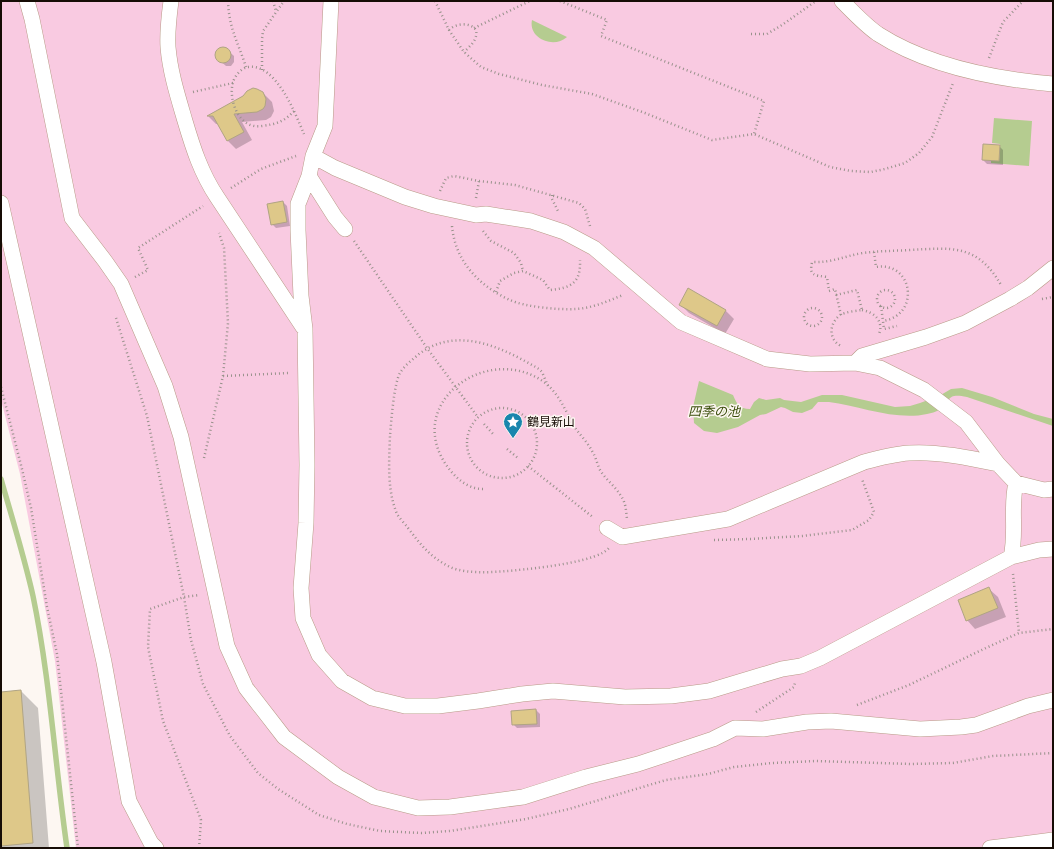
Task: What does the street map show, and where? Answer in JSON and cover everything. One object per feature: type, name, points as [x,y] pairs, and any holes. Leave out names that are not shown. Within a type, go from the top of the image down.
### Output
[{"type":"street","points":[[27,1],[32,19],[72,218],[121,284],[165,386],[174,413],[195,500],[227,646],[246,688],[284,737],[338,777],[374,796],[418,808],[450,807],[523,797],[638,764],[713,739],[736,728],[763,729],[807,722],[831,721],[920,729],[961,727],[976,725],[1028,706],[1053,700]]},
{"type":"street","points":[[171,1],[168,48],[177,96],[199,164],[216,197],[305,329]]},
{"type":"street","points":[[331,1],[325,126],[313,156],[309,176],[298,204],[301,296],[305,329],[307,472],[306,523],[301,588],[304,618],[319,655],[342,681],[372,698],[405,706],[438,706],[553,691],[625,697],[671,696],[709,692],[782,669],[801,666],[820,658],[1011,557],[1039,550],[1053,549]]},
{"type":"street","points":[[842,1],[878,33],[917,54],[959,68],[1016,81],[1053,84]]},
{"type":"street","points":[[313,156],[335,168],[405,197],[434,206],[476,215],[486,214],[530,220],[564,232],[594,248],[681,322],[767,359],[810,364],[855,363],[880,368],[924,390],[966,422],[998,464],[1016,483],[1044,490],[1053,489]]},
{"type":"street","points":[[309,176],[332,212],[346,229]]},
{"type":"street","points":[[1,203],[104,662],[129,801],[151,843],[156,848]]},
{"type":"street","points":[[855,363],[862,356],[926,337],[965,323],[1028,288],[1053,268]]},
{"type":"street","points":[[619,533],[694,525],[728,519],[857,465],[885,456],[910,453],[946,455],[998,464]]},
{"type":"street","points":[[1011,557],[1014,545],[1014,499],[1016,483]]},
{"type":"street","points":[[990,848],[1053,840]]},
{"type":"path","points":[[228,1],[228,13],[232,31],[246,67]]},
{"type":"path","points":[[273,1],[276,11]]},
{"type":"path","points":[[262,70],[263,31],[284,1]]},
{"type":"path","points":[[435,1],[449,30],[464,52],[481,66],[499,74],[542,85],[592,94],[646,113],[712,140],[754,134],[830,167],[851,171],[870,172],[905,163],[919,153],[932,137],[959,68]]},
{"type":"path","points":[[474,28],[530,1]]},
{"type":"path","points":[[560,1],[607,20],[601,36],[764,101],[754,134]]},
{"type":"path","points":[[751,34],[767,34],[816,1]]},
{"type":"path","points":[[982,73],[1003,22],[1023,1]]},
{"type":"path","points":[[449,30],[450,28],[458,25],[470,25],[474,28],[477,34],[476,38],[464,52]]},
{"type":"path","points":[[294,111],[288,118],[280,122],[259,126],[247,123],[240,119],[232,98],[233,83],[237,75],[246,67],[262,70],[271,75],[294,111],[313,156]]},
{"type":"path","points":[[177,96],[233,83]]},
{"type":"path","points":[[121,284],[148,270],[138,248],[261,169],[305,153],[313,156]]},
{"type":"path","points":[[434,206],[446,178],[454,176],[479,181],[515,185],[579,203],[585,209],[594,248]]},
{"type":"path","points":[[451,210],[453,234],[459,254],[475,277],[511,301],[544,308],[577,309],[599,305],[631,292],[639,286]]},
{"type":"path","points":[[476,215],[483,232],[491,241],[514,253],[521,263],[523,271]]},
{"type":"path","points":[[203,463],[223,376],[228,323],[224,248],[218,228]]},
{"type":"path","points":[[346,229],[427,348],[477,416]]},
{"type":"path","points":[[496,292],[500,281],[514,273],[523,271],[543,280],[550,290],[565,288],[577,280],[580,270],[579,241]]},
{"type":"path","points":[[841,315],[834,289],[829,291],[827,277],[814,275],[812,273],[810,270],[812,262],[832,261],[856,254],[874,252],[950,248],[973,255],[987,266],[995,275],[1010,299]]},
{"type":"path","points":[[874,252],[876,267],[887,266],[896,270],[905,281],[908,290],[906,305],[900,313],[892,318],[883,320]]},
{"type":"path","points":[[836,295],[857,290],[862,310]]},
{"type":"path","points":[[881,306],[888,308],[894,304],[895,298],[892,291],[885,290],[879,293],[877,300],[881,306],[884,329]]},
{"type":"path","points":[[811,308],[818,310],[822,316],[820,323],[814,326],[807,325],[803,319],[805,312],[811,308]]},
{"type":"path","points":[[846,348],[836,344],[831,334],[833,323],[841,315],[862,310],[872,313],[876,316],[880,325],[877,338]]},
{"type":"path","points":[[114,315],[147,416],[184,596],[191,640],[203,684],[230,736],[258,773],[278,789],[319,815],[347,824],[380,831],[421,833],[450,831],[526,819],[569,809],[666,780],[764,764],[835,760],[872,763],[932,764],[953,763],[993,756],[1053,752]]},
{"type":"path","points":[[880,330],[898,326]]},
{"type":"path","points":[[483,489],[477,489],[466,484],[454,474],[445,463],[439,452],[436,441],[435,416],[440,405],[456,386],[479,373],[502,369],[524,373],[543,382],[563,403],[575,427],[592,450],[600,470],[622,497],[626,508],[619,533],[606,551],[593,556],[571,562],[505,571],[483,572],[451,567],[424,549],[398,515],[393,501],[391,486],[389,456],[391,422],[399,374],[409,361],[427,348],[442,343],[461,340],[492,346],[512,354],[539,369],[542,372],[548,386]]},
{"type":"path","points":[[223,376],[306,372]]},
{"type":"path","points":[[1,386],[27,492],[47,607],[57,654],[78,848]]},
{"type":"path","points":[[510,408],[525,415],[534,426],[538,449],[535,457],[521,473],[509,478],[495,478],[484,474],[474,465],[467,452],[466,443],[469,427],[477,416],[490,409],[510,408]]},
{"type":"path","points":[[484,424],[494,435]]},
{"type":"path","points":[[507,449],[518,458]]},
{"type":"path","points":[[694,525],[714,540],[750,540],[852,530],[869,520],[874,512],[857,465]]},
{"type":"path","points":[[528,466],[619,533]]},
{"type":"path","points":[[1014,582],[1020,633]]},
{"type":"path","points":[[199,848],[201,820],[163,721],[148,647],[150,609],[184,596],[215,593]]},
{"type":"path","points":[[831,721],[850,708],[909,685],[961,659],[1020,633],[1053,629]]},
{"type":"path","points":[[736,728],[751,715],[794,688]]},
{"type":"shaded area","points":[[1,1],[1053,1],[1053,848],[76,848],[55,661],[20,474],[1,400]]},
{"type":"water","points":[[532,20],[567,37],[555,42],[543,40],[534,32]]},
{"type":"water","points":[[994,118],[1032,121],[1029,166],[991,163],[991,161],[999,161],[1000,144],[992,143]]},
{"type":"water","name":"四季の池","points":[[699,381],[733,395],[741,407],[750,409],[754,402],[759,398],[766,400],[780,398],[784,400],[801,402],[822,395],[842,395],[895,407],[910,406],[939,396],[951,389],[962,388],[992,397],[1034,414],[1053,419],[1053,426],[967,397],[956,396],[950,398],[938,411],[915,416],[903,416],[878,412],[829,402],[818,402],[812,409],[802,413],[793,412],[781,407],[766,414],[760,415],[738,427],[717,433],[704,431],[694,423],[693,407]]},
{"type":"building","points":[[223,47],[230,52],[231,55],[226,62],[223,63],[216,58],[215,55],[220,48]]},
{"type":"building","points":[[253,88],[263,92],[266,99],[265,106],[257,112],[234,114],[244,132],[227,141],[213,116],[207,116],[243,96],[247,91]]},
{"type":"building","points":[[983,144],[1000,145],[999,161],[982,160]]},
{"type":"building","points":[[283,201],[287,222],[271,225],[267,204]]},
{"type":"building","points":[[688,288],[726,310],[717,326],[679,305]]},
{"type":"building","points":[[989,587],[998,608],[966,621],[958,600]]},
{"type":"building","points":[[21,690],[33,843],[1,846],[1,692]]},
{"type":"building","points":[[536,709],[537,724],[512,725],[511,711]]},
{"type":"waterway","points":[[1,479],[26,566],[39,627],[67,848]]},
{"type":"place","name":"鶴見新山","points":[[513,439]]}]
